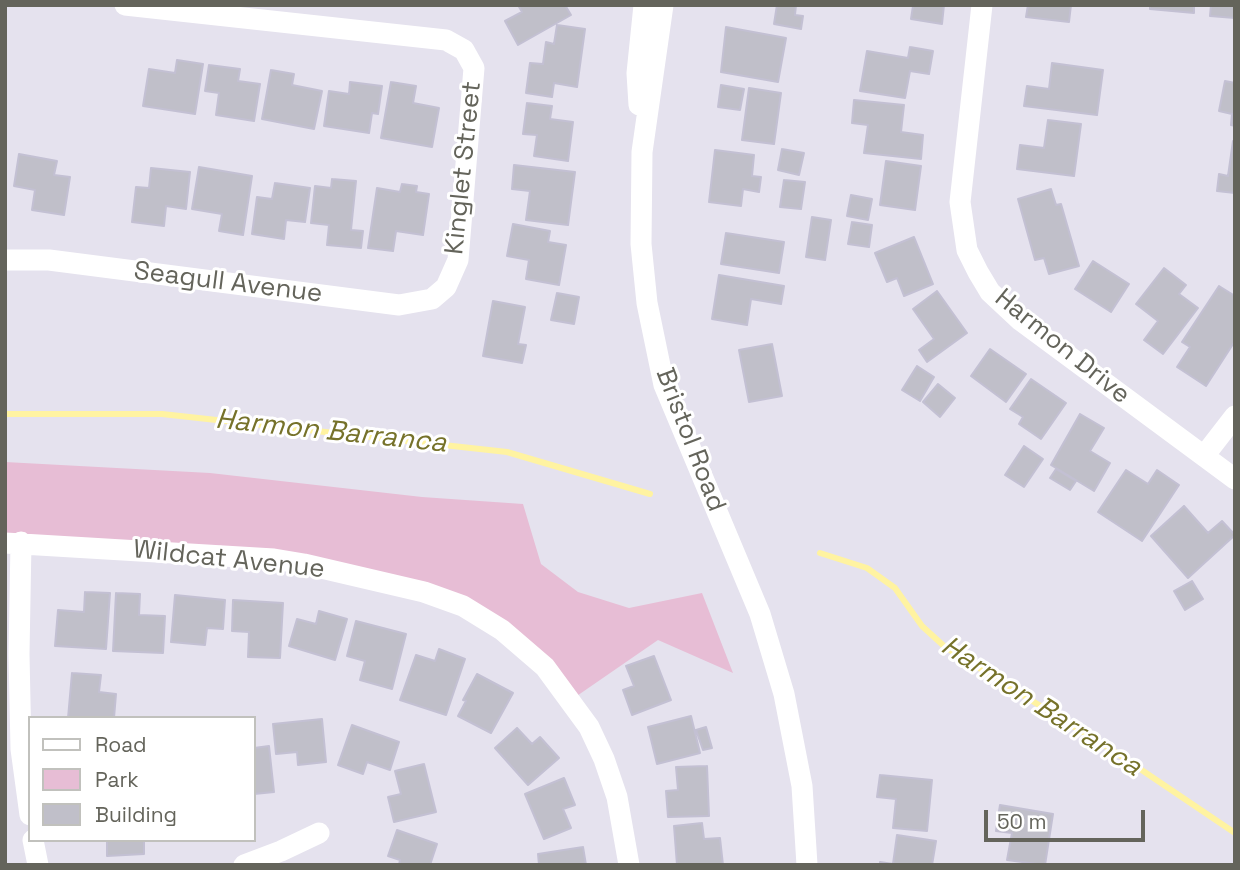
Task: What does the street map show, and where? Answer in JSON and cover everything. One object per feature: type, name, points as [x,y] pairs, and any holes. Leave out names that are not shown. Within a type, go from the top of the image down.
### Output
[{"type":"street","points":[[125,5],[282,13]]},
{"type":"street","points":[[642,152],[637,73],[644,5]]},
{"type":"street","name":"Bristol Road","points":[[663,5],[642,152],[641,244],[647,303],[664,385],[760,614],[784,694],[802,786],[807,865]]},
{"type":"street","name":"Harmon Drive","points":[[982,5],[960,202],[967,250],[978,272],[990,292],[1020,320],[1235,480]]},
{"type":"street","name":"Kinglet Street","points":[[282,13],[446,40],[464,50],[474,68],[473,82],[458,260],[446,288]]},
{"type":"street","name":"Seagull Avenue","points":[[5,260],[49,260],[399,305],[432,299],[446,288]]},
{"type":"street","points":[[1204,457],[1235,416]]},
{"type":"street","points":[[13,542],[21,749],[28,800]]},
{"type":"street","name":"Wildcat Avenue","points":[[13,542],[284,561],[424,592],[463,606],[502,630],[545,667],[589,727],[617,797],[629,865]]},
{"type":"street","points":[[244,865],[319,833]]},
{"type":"street","points":[[33,842],[38,865]]},
{"type":"green space","points":[[5,462],[210,473],[422,497],[523,504],[541,564],[578,592],[629,608],[702,593],[733,673],[658,640],[571,700],[463,606],[304,564],[5,543]]},
{"type":"building","points":[[518,5],[565,5],[571,15],[518,45],[505,21],[522,12]]},
{"type":"building","points":[[777,5],[796,5],[795,15],[803,16],[801,29],[774,24]]},
{"type":"building","points":[[905,5],[944,5],[942,24],[911,19],[913,6]]},
{"type":"building","points":[[1028,5],[1071,5],[1069,22],[1026,17]]},
{"type":"building","points":[[1150,5],[1194,5],[1194,13],[1150,9]]},
{"type":"building","points":[[1211,5],[1235,5],[1235,18],[1210,16]]},
{"type":"building","points":[[557,25],[585,29],[577,87],[554,83],[552,97],[526,93],[530,63],[543,64],[546,42],[554,44]]},
{"type":"building","points":[[726,27],[786,38],[778,82],[721,72]]},
{"type":"building","points":[[910,47],[933,51],[929,74],[910,71],[905,98],[860,91],[867,51],[908,58]]},
{"type":"building","points":[[177,60],[203,64],[195,114],[143,106],[149,69],[175,73]]},
{"type":"building","points":[[1052,63],[1103,70],[1097,115],[1024,106],[1027,86],[1049,89]]},
{"type":"building","points":[[209,65],[240,69],[238,81],[260,84],[254,121],[216,115],[219,93],[205,91]]},
{"type":"building","points":[[271,70],[294,74],[292,85],[322,91],[314,129],[262,119]]},
{"type":"building","points":[[1225,81],[1235,83],[1235,126],[1231,125],[1232,114],[1219,111]]},
{"type":"building","points":[[350,82],[382,86],[378,114],[372,113],[369,133],[324,126],[329,91],[349,94]]},
{"type":"building","points":[[391,82],[416,86],[413,103],[439,108],[432,147],[381,138]]},
{"type":"building","points":[[721,85],[744,89],[740,110],[718,107]]},
{"type":"building","points":[[749,88],[781,93],[774,144],[742,140]]},
{"type":"building","points":[[854,100],[904,105],[901,132],[923,135],[921,159],[864,153],[868,125],[852,123]]},
{"type":"building","points":[[527,103],[552,106],[550,119],[573,122],[568,161],[534,156],[537,135],[523,134]]},
{"type":"building","points":[[1048,120],[1081,124],[1074,176],[1017,169],[1020,145],[1044,148]]},
{"type":"building","points":[[1233,141],[1235,193],[1217,191],[1219,174],[1228,176]]},
{"type":"building","points":[[782,149],[804,153],[799,175],[778,170]]},
{"type":"building","points":[[715,150],[754,155],[752,176],[761,177],[759,192],[743,189],[741,206],[709,202]]},
{"type":"building","points":[[19,154],[57,161],[54,175],[70,177],[64,215],[32,210],[35,190],[14,186]]},
{"type":"building","points":[[886,161],[921,166],[915,210],[880,205]]},
{"type":"building","points":[[514,165],[575,172],[568,225],[526,220],[530,191],[512,189]]},
{"type":"building","points":[[199,167],[252,176],[243,235],[219,231],[222,214],[192,209]]},
{"type":"building","points":[[151,168],[190,172],[186,209],[166,206],[164,226],[132,222],[136,187],[149,188]]},
{"type":"building","points":[[332,179],[356,181],[351,230],[363,231],[361,248],[327,245],[329,225],[311,223],[315,186],[331,188]]},
{"type":"building","points":[[784,180],[805,182],[801,209],[780,207]]},
{"type":"building","points":[[275,183],[310,188],[305,222],[286,220],[284,239],[252,234],[257,197],[272,199]]},
{"type":"building","points":[[402,184],[417,186],[416,192],[429,194],[423,235],[396,231],[393,251],[368,248],[377,188],[400,192]]},
{"type":"building","points":[[1051,189],[1056,205],[1061,204],[1079,266],[1049,274],[1044,258],[1035,260],[1018,199]]},
{"type":"building","points":[[851,195],[872,199],[868,220],[847,216]]},
{"type":"building","points":[[812,217],[831,220],[825,260],[806,257]]},
{"type":"building","points":[[852,222],[872,225],[869,247],[848,244]]},
{"type":"building","points":[[513,224],[550,231],[548,242],[566,245],[559,285],[526,279],[529,260],[507,256]]},
{"type":"building","points":[[726,233],[784,242],[779,273],[721,264]]},
{"type":"building","points":[[914,237],[933,284],[904,296],[897,278],[887,282],[875,253]]},
{"type":"building","points":[[1093,261],[1129,284],[1111,312],[1075,289]]},
{"type":"building","points":[[1164,268],[1186,285],[1179,294],[1198,308],[1163,354],[1144,340],[1158,321],[1136,304]]},
{"type":"building","points":[[719,275],[784,286],[781,304],[751,299],[747,325],[712,319]]},
{"type":"building","points":[[1219,286],[1235,296],[1235,341],[1206,386],[1177,367],[1190,347],[1182,342]]},
{"type":"building","points":[[937,291],[967,333],[927,362],[919,350],[934,339],[913,309]]},
{"type":"building","points":[[557,293],[579,297],[574,324],[551,320]]},
{"type":"building","points":[[493,301],[525,307],[518,344],[526,345],[522,363],[483,356]]},
{"type":"building","points":[[772,344],[782,396],[749,402],[739,350]]},
{"type":"building","points":[[990,349],[1026,374],[1006,402],[971,376]]},
{"type":"building","points":[[917,366],[934,377],[920,401],[902,390]]},
{"type":"building","points":[[1031,379],[1066,403],[1041,439],[1019,424],[1023,417],[1010,409]]},
{"type":"building","points":[[938,384],[955,398],[940,417],[923,402]]},
{"type":"building","points":[[1080,414],[1104,428],[1090,451],[1110,463],[1094,491],[1051,465]]},
{"type":"building","points":[[1024,446],[1043,459],[1024,487],[1005,475]]},
{"type":"building","points":[[1056,469],[1076,481],[1070,490],[1050,478]]},
{"type":"building","points":[[1126,470],[1148,484],[1157,470],[1179,485],[1142,541],[1098,512]]},
{"type":"building","points":[[1184,506],[1208,533],[1222,521],[1235,535],[1188,578],[1151,536]]},
{"type":"building","points":[[1192,581],[1203,599],[1185,610],[1174,591]]},
{"type":"building","points":[[85,592],[110,593],[106,649],[55,646],[58,610],[84,612]]},
{"type":"building","points":[[116,593],[140,594],[139,615],[165,616],[163,653],[113,651]]},
{"type":"building","points":[[175,595],[225,600],[223,629],[207,628],[205,645],[171,642]]},
{"type":"building","points":[[233,600],[283,603],[280,658],[248,657],[249,632],[232,631]]},
{"type":"building","points":[[319,611],[347,619],[335,660],[289,646],[297,619],[316,624]]},
{"type":"building","points":[[356,621],[406,634],[392,689],[360,680],[365,661],[347,656]]},
{"type":"building","points":[[439,649],[465,659],[446,715],[400,700],[416,655],[435,661]]},
{"type":"building","points":[[654,656],[671,700],[632,715],[623,690],[634,686],[626,666]]},
{"type":"building","points":[[72,673],[101,675],[99,692],[116,694],[114,716],[68,716]]},
{"type":"building","points":[[477,674],[513,693],[491,733],[458,716]]},
{"type":"building","points":[[691,716],[700,753],[657,764],[648,727]]},
{"type":"building","points":[[322,719],[326,762],[298,765],[297,752],[276,754],[273,724]]},
{"type":"building","points":[[352,725],[399,742],[390,770],[367,762],[363,774],[338,765]]},
{"type":"building","points":[[706,727],[712,748],[703,750],[696,730]]},
{"type":"building","points":[[517,728],[532,744],[540,737],[559,758],[528,785],[495,748]]},
{"type":"building","points":[[269,746],[274,792],[256,794],[256,748]]},
{"type":"building","points":[[424,764],[436,812],[394,822],[388,797],[401,794],[395,771]]},
{"type":"building","points":[[707,766],[709,816],[668,817],[666,791],[678,790],[676,767]]},
{"type":"building","points":[[880,775],[932,780],[927,831],[893,828],[896,799],[877,797]]},
{"type":"building","points":[[564,778],[575,805],[563,809],[571,828],[544,839],[525,794]]},
{"type":"building","points":[[1000,805],[1053,814],[1045,865],[1007,860],[1012,833],[996,831]]},
{"type":"building","points":[[702,823],[704,839],[720,838],[723,865],[677,865],[674,826]]},
{"type":"building","points":[[397,830],[437,844],[430,865],[399,865],[400,860],[388,856]]},
{"type":"building","points":[[897,835],[936,841],[932,865],[880,865],[880,862],[893,864]]},
{"type":"building","points":[[107,842],[144,842],[144,854],[107,856]]},
{"type":"building","points":[[583,847],[586,865],[539,865],[538,854]]},
{"type":"waterway","name":"Harmon Barranca","points":[[5,414],[162,414],[507,452],[650,494]]},
{"type":"waterway","name":"Harmon Barranca","points":[[820,553],[867,568],[895,588],[922,626],[945,647],[1115,752],[1235,833]]}]
